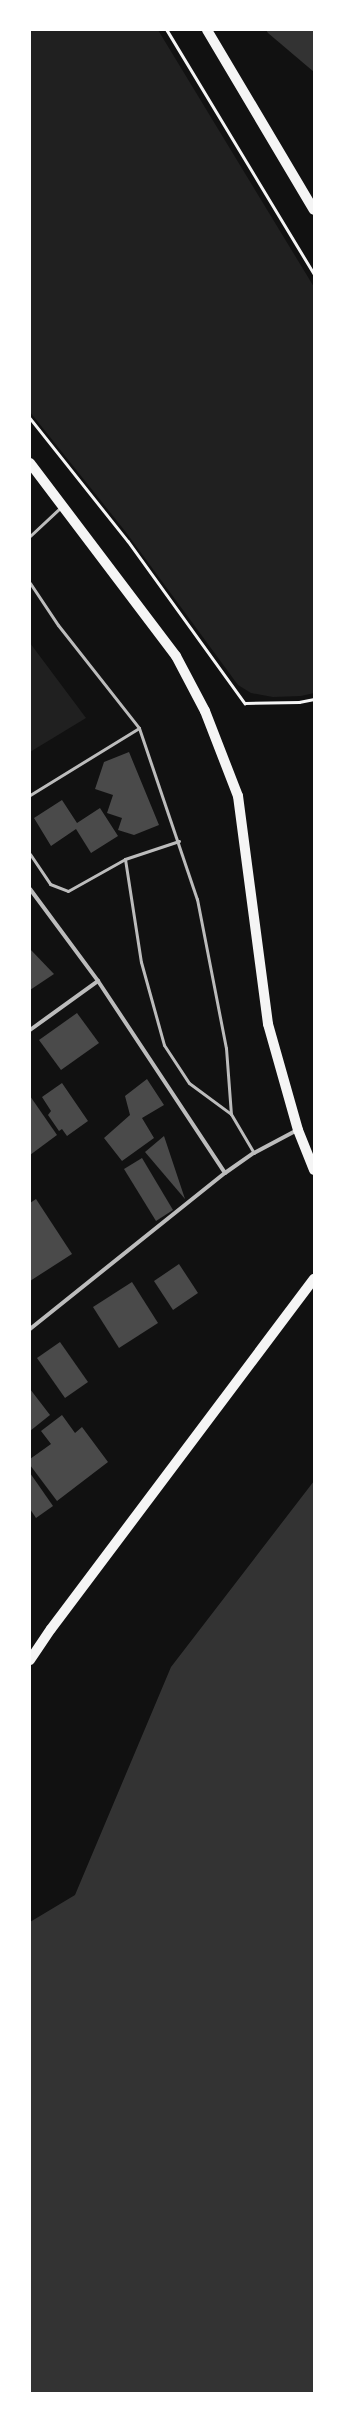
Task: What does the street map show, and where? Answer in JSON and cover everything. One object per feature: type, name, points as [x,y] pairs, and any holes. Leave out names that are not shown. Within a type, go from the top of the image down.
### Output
[{"type":"main road","points":[[207,30],[314,210]]},
{"type":"main road","points":[[30,463],[176,656],[205,711],[238,796],[268,1024],[298,1130],[314,1170]]},
{"type":"main road","points":[[30,1660],[51,1629],[314,1279]]},
{"type":"street","points":[[30,889],[98,981],[225,1173]]},
{"type":"street","points":[[30,1030],[98,981]]},
{"type":"street","points":[[30,1328],[225,1173],[254,1153],[298,1130]]},
{"type":"lane","points":[[30,536],[63,505]]},
{"type":"lane","points":[[30,583],[58,625],[139,728],[179,841],[197,899],[226,1048],[231,1114]]},
{"type":"lane","points":[[30,795],[139,728]]},
{"type":"lane","points":[[30,854],[50,884],[68,891],[126,859],[179,841]]},
{"type":"lane","points":[[126,859],[141,962],[164,1045],[189,1084],[231,1114],[254,1153]]},
{"type":"path","points":[[167,30],[314,274]]},
{"type":"path","points":[[30,418],[128,542],[245,703],[298,702],[314,699]]},
{"type":"shaded area","points":[[30,30],[158,30],[314,287],[314,693],[301,696],[273,697],[251,693],[238,685],[125,531],[30,412]]},
{"type":"shaded area","points":[[266,30],[314,30],[314,72],[268,33]]},
{"type":"shaded area","points":[[30,643],[86,718],[30,752]]},
{"type":"shaded area","points":[[314,1481],[314,2393],[30,2393],[30,1922],[75,1895],[171,1667]]},
{"type":"building","points":[[129,752],[159,825],[134,835],[118,830],[122,818],[107,813],[113,795],[95,789],[104,762]]},
{"type":"building","points":[[62,800],[77,823],[100,808],[118,836],[91,853],[76,829],[51,846],[34,818]]},
{"type":"building","points":[[30,949],[54,974],[30,990]]},
{"type":"building","points":[[77,1013],[99,1043],[61,1070],[39,1040]]},
{"type":"building","points":[[147,1079],[164,1105],[142,1118],[154,1138],[122,1161],[104,1138],[130,1115],[125,1096]]},
{"type":"building","points":[[62,1083],[88,1121],[67,1136],[62,1129],[59,1131],[48,1115],[51,1111],[42,1097]]},
{"type":"building","points":[[30,1096],[57,1135],[30,1155]]},
{"type":"building","points":[[164,1136],[185,1199],[145,1152]]},
{"type":"building","points":[[142,1158],[173,1210],[156,1221],[124,1169]]},
{"type":"building","points":[[36,1199],[72,1254],[30,1281],[30,1203]]},
{"type":"building","points":[[179,1264],[198,1293],[173,1310],[154,1281]]},
{"type":"building","points":[[132,1282],[158,1323],[119,1348],[93,1307]]},
{"type":"building","points":[[60,1342],[88,1382],[65,1398],[37,1358]]},
{"type":"building","points":[[30,1389],[50,1415],[30,1431]]},
{"type":"building","points":[[62,1415],[75,1433],[82,1427],[108,1462],[57,1501],[30,1465],[30,1459],[51,1444],[41,1431]]},
{"type":"building","points":[[30,1473],[53,1506],[36,1518],[30,1509]]}]
